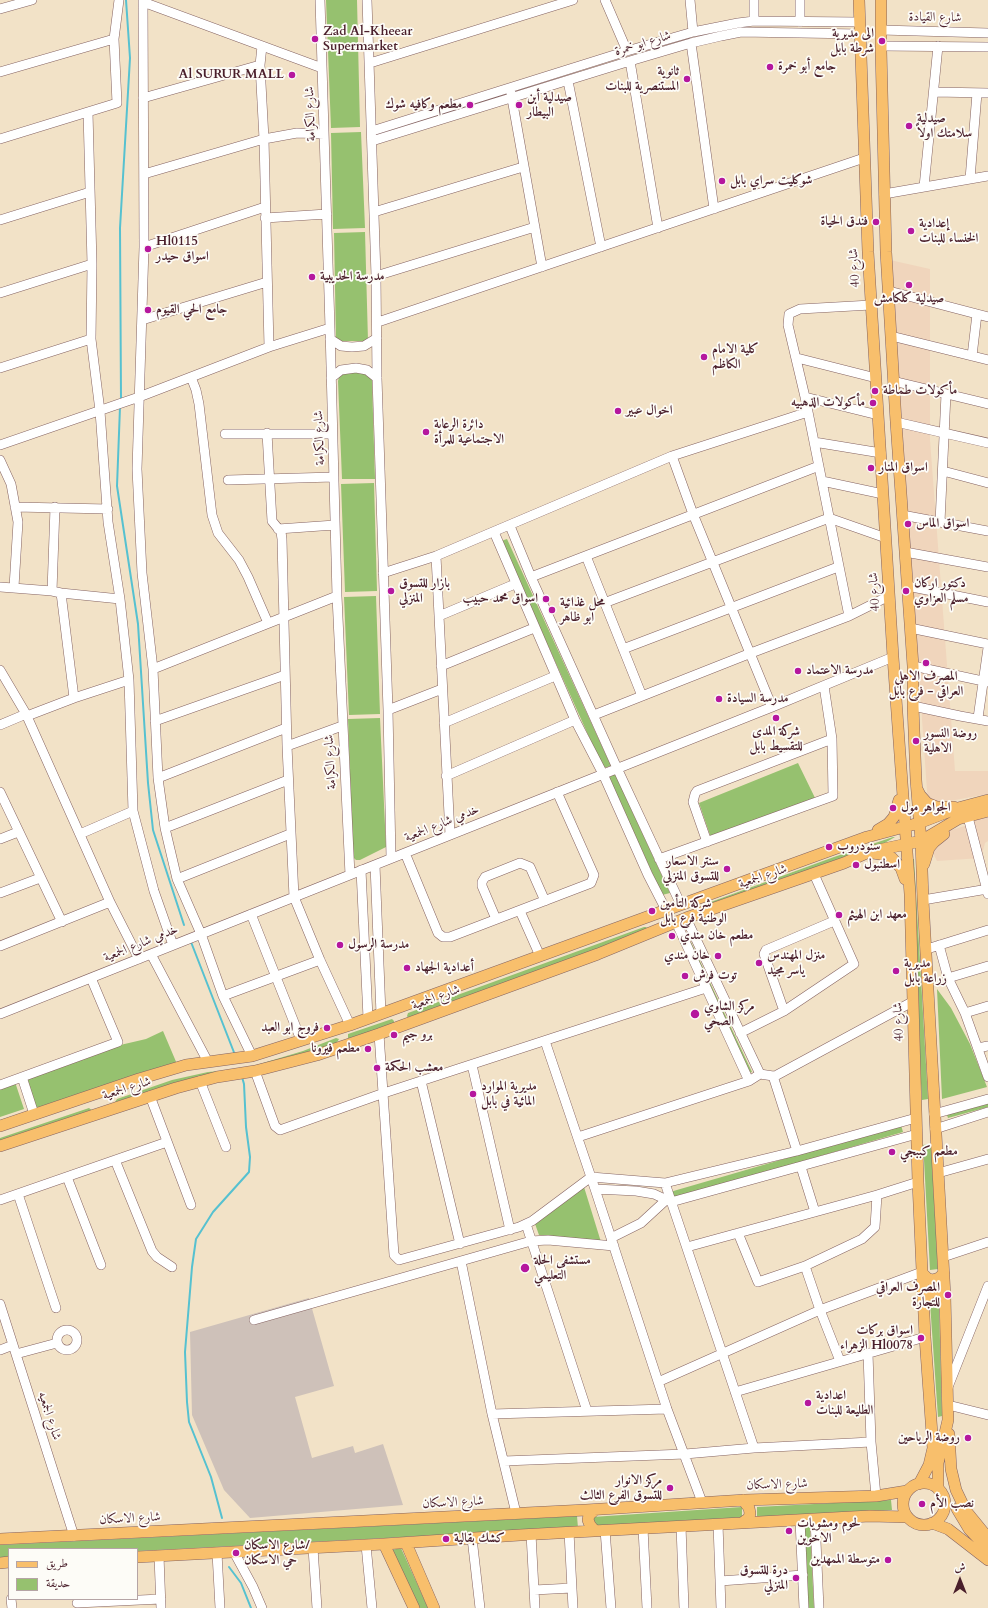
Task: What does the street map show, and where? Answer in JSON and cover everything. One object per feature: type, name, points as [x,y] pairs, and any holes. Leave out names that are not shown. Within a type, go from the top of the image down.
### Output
[{"type":"main road","name":"شارع 40","points":[[859,0],[859,34],[871,305],[901,786],[910,894],[916,1134],[925,1337],[933,1448],[929,1465],[919,1484]]},
{"type":"main road","points":[[881,0],[884,194],[893,381],[913,666],[916,780],[921,840],[934,1114],[944,1273],[948,1420],[953,1492],[957,1510],[969,1529],[988,1549]]},
{"type":"main road","points":[[877,395],[884,400],[894,396]]},
{"type":"main road","points":[[879,416],[888,413],[896,419]]},
{"type":"main road","points":[[916,780],[920,795],[927,803],[937,807],[958,808],[988,800]]},
{"type":"main road","points":[[867,837],[888,824],[894,817],[901,786]]},
{"type":"main road","name":"شارع الجمعية","points":[[0,1126],[88,1095],[186,1065],[252,1056],[350,1025],[368,1018],[381,1009],[591,938],[867,837],[919,823],[958,808]]},
{"type":"main road","name":"شارع الجمعية","points":[[0,1146],[200,1081],[255,1071],[317,1055],[379,1034],[598,954],[681,920],[814,874],[869,852],[921,840],[963,818],[988,811]]},
{"type":"main road","points":[[923,887],[924,864],[929,848],[963,818]]},
{"type":"main road","points":[[869,852],[886,855],[897,863],[903,873],[910,894]]},
{"type":"main road","points":[[655,914],[653,923],[655,926],[662,928]]},
{"type":"main road","points":[[643,919],[649,924],[650,933]]},
{"type":"main road","points":[[591,938],[591,948],[598,954]]},
{"type":"main road","points":[[558,949],[565,956],[565,966]]},
{"type":"main road","points":[[913,1033],[922,1029],[930,1032]]},
{"type":"main road","points":[[113,1088],[111,1098],[118,1107]]},
{"type":"main road","points":[[88,1095],[96,1103],[95,1114]]},
{"type":"main road","points":[[922,1272],[928,1279],[932,1280],[939,1278],[944,1273]]},
{"type":"main road","points":[[924,1299],[930,1293],[934,1292],[940,1293],[945,1299]]},
{"type":"main road","points":[[938,1489],[938,1463],[948,1420]]},
{"type":"main road","points":[[952,1469],[956,1490],[962,1505],[988,1538]]},
{"type":"main road","points":[[919,1484],[932,1485],[938,1489],[942,1494],[944,1507],[938,1519],[932,1523],[926,1524],[913,1522],[904,1511],[904,1497],[907,1491],[919,1484]]},
{"type":"main road","name":"شارع الاسكان","points":[[0,1539],[595,1510],[702,1502],[876,1496],[907,1491]]},
{"type":"main road","points":[[742,1523],[748,1518],[750,1513],[749,1508],[743,1500]]},
{"type":"main road","points":[[595,1510],[589,1515],[588,1520],[590,1525],[600,1530]]},
{"type":"main road","points":[[138,1557],[406,1543],[531,1534],[879,1515],[908,1517]]},
{"type":"main road","points":[[932,1523],[948,1529],[988,1560]]},
{"type":"main road","points":[[406,1543],[434,1608]]},
{"type":"main road","points":[[384,1544],[414,1608]]},
{"type":"street","points":[[0,9],[32,0]]},
{"type":"street","points":[[0,140],[117,103],[114,39],[119,0]]},
{"type":"street","name":"شارع الكرامة","points":[[320,0],[337,596],[350,875]]},
{"type":"street","points":[[367,0],[378,322],[377,378],[388,710],[391,858]]},
{"type":"street","points":[[370,63],[573,0]]},
{"type":"street","points":[[605,0],[626,51]]},
{"type":"street","points":[[690,0],[696,32],[701,41]]},
{"type":"street","points":[[754,0],[754,21]]},
{"type":"street","points":[[800,0],[800,22]]},
{"type":"street","points":[[252,1056],[223,996],[201,934],[177,879],[165,828],[158,778],[153,670],[142,573],[137,470],[144,246],[143,1],[322,68]]},
{"type":"street","name":"شارع ابو خمرة","points":[[372,131],[511,89],[626,51],[696,32],[754,21],[859,22]]},
{"type":"street","name":"شارع القيادة","points":[[881,30],[988,33]]},
{"type":"street","name":"شارع ابو خمرة","points":[[372,142],[691,43],[741,32],[859,34]]},
{"type":"street","points":[[0,72],[114,39]]},
{"type":"street","points":[[691,43],[714,209]]},
{"type":"street","points":[[262,46],[260,65],[264,139],[269,347]]},
{"type":"street","points":[[881,46],[988,47]]},
{"type":"street","points":[[924,187],[938,46]]},
{"type":"street","points":[[630,61],[658,228]]},
{"type":"street","points":[[143,98],[260,65]]},
{"type":"street","points":[[568,81],[601,247]]},
{"type":"street","points":[[511,89],[511,99],[542,267]]},
{"type":"street","points":[[934,92],[988,93]]},
{"type":"street","points":[[970,179],[977,93]]},
{"type":"street","points":[[88,112],[92,264],[90,339],[100,411],[108,522],[120,598],[129,680],[133,811],[154,891],[174,945]]},
{"type":"street","points":[[144,174],[264,139],[297,133],[324,134]]},
{"type":"street","points":[[378,322],[864,158]]},
{"type":"street","points":[[374,212],[523,167]]},
{"type":"street","points":[[884,194],[988,176]]},
{"type":"street","points":[[0,220],[90,192]]},
{"type":"street","points":[[144,246],[265,207]]},
{"type":"street","points":[[265,218],[327,214]]},
{"type":"street","points":[[376,276],[535,227]]},
{"type":"street","points":[[0,293],[92,264]]},
{"type":"street","points":[[142,320],[267,282]]},
{"type":"street","points":[[889,291],[988,317]]},
{"type":"street","points":[[848,616],[805,396],[788,324],[789,314],[800,309],[871,305]]},
{"type":"street","points":[[972,356],[977,314]]},
{"type":"street","points":[[0,445],[140,397],[269,347],[330,328]]},
{"type":"street","points":[[891,336],[988,360]]},
{"type":"street","points":[[330,339],[340,346],[352,347],[364,346],[378,338]]},
{"type":"street","points":[[0,368],[90,339]]},
{"type":"street","points":[[796,358],[876,378]]},
{"type":"street","points":[[331,378],[340,370],[356,368],[367,370],[377,378]]},
{"type":"street","points":[[191,378],[196,390],[199,404],[212,515],[218,533],[239,560],[248,577],[268,624]]},
{"type":"street","points":[[893,381],[988,403]]},
{"type":"street","points":[[940,522],[946,394]]},
{"type":"street","points":[[805,396],[879,416]]},
{"type":"street","points":[[384,573],[436,556],[510,526],[672,456],[808,412]]},
{"type":"street","points":[[896,419],[988,443]]},
{"type":"street","points":[[267,433],[272,521],[278,529],[282,539],[286,728],[294,897],[320,960],[350,1025]]},
{"type":"street","points":[[225,434],[332,434]]},
{"type":"street","points":[[814,442],[881,453]]},
{"type":"street","points":[[672,456],[692,514],[751,653],[772,707]]},
{"type":"street","points":[[0,460],[11,484],[18,522],[14,587]]},
{"type":"street","points":[[531,577],[819,466]]},
{"type":"street","points":[[943,471],[988,482]]},
{"type":"street","points":[[228,480],[334,477]]},
{"type":"street","points":[[822,481],[883,494]]},
{"type":"street","points":[[15,507],[55,507],[108,510]]},
{"type":"street","points":[[55,507],[57,592],[74,698]]},
{"type":"street","points":[[902,515],[988,531]]},
{"type":"street","points":[[604,603],[829,518],[886,538]]},
{"type":"street","points":[[278,529],[335,525]]},
{"type":"street","points":[[510,526],[531,577],[617,768],[681,905]]},
{"type":"street","points":[[494,532],[515,584],[575,720],[603,774],[648,875],[666,910]]},
{"type":"street","points":[[905,552],[988,567]]},
{"type":"street","points":[[436,556],[450,835]]},
{"type":"street","points":[[586,556],[642,696]]},
{"type":"street","points":[[623,649],[838,567]]},
{"type":"street","points":[[439,616],[515,584]]},
{"type":"street","points":[[907,586],[988,602]]},
{"type":"street","points":[[0,587],[14,587],[120,598]]},
{"type":"street","points":[[153,670],[337,596]]},
{"type":"street","points":[[594,715],[848,616],[889,596]]},
{"type":"street","points":[[441,666],[534,628]]},
{"type":"street","points":[[910,628],[988,644]]},
{"type":"street","points":[[978,718],[986,682],[988,648]]},
{"type":"street","name":"خدمي شارع الجمعية","points":[[0,1014],[772,707],[893,657]]},
{"type":"street","points":[[913,666],[986,682]]},
{"type":"street","points":[[0,670],[26,715],[110,902],[139,959]]},
{"type":"street","points":[[155,721],[285,675]]},
{"type":"street","points":[[444,723],[555,676]]},
{"type":"street","points":[[0,725],[129,680]]},
{"type":"street","points":[[659,859],[831,797],[834,793],[832,739],[824,686]]},
{"type":"street","points":[[388,710],[442,689]]},
{"type":"street","points":[[913,706],[988,721]]},
{"type":"street","points":[[446,776],[575,720]]},
{"type":"street","points":[[287,746],[342,726]]},
{"type":"street","points":[[158,778],[286,728]]},
{"type":"street","points":[[707,842],[693,802],[694,794],[832,739]]},
{"type":"street","points":[[165,828],[288,780]]},
{"type":"street","points":[[0,792],[62,922]]},
{"type":"street","points":[[405,853],[438,933],[443,936],[450,937],[591,883],[594,875],[557,792]]},
{"type":"street","points":[[80,834],[133,811]]},
{"type":"street","points":[[923,900],[988,891],[963,818]]},
{"type":"street","points":[[0,839],[18,832]]},
{"type":"street","points":[[177,879],[290,834]]},
{"type":"street","points":[[496,919],[482,886],[482,882],[485,877],[513,866],[520,864],[530,867],[545,901]]},
{"type":"street","points":[[368,1005],[370,1010],[374,1013],[381,1009],[375,865]]},
{"type":"street","points":[[361,870],[368,1018]]},
{"type":"street","points":[[740,1033],[784,1011],[854,964],[814,874]]},
{"type":"street","points":[[0,894],[40,878]]},
{"type":"street","points":[[0,946],[110,902]]},
{"type":"street","points":[[520,911],[540,956]]},
{"type":"street","points":[[250,914],[274,977],[301,1040]]},
{"type":"street","points":[[681,920],[706,988],[749,1081]]},
{"type":"street","points":[[681,920],[760,1074]]},
{"type":"street","points":[[784,1011],[764,954],[766,950],[834,921]]},
{"type":"street","points":[[927,949],[988,930]]},
{"type":"street","points":[[939,945],[948,978],[965,1013],[988,1077]]},
{"type":"street","points":[[151,954],[208,1062]]},
{"type":"street","points":[[223,996],[320,960]]},
{"type":"street","points":[[948,978],[988,966]]},
{"type":"street","points":[[0,1085],[118,1042],[91,978]]},
{"type":"street","points":[[255,1071],[275,1126],[280,1130],[384,1093],[706,988]]},
{"type":"street","points":[[578,1137],[749,1081],[760,1074],[774,1076],[912,1002]]},
{"type":"street","points":[[965,1013],[988,1006]]},
{"type":"street","points":[[379,1034],[395,1257],[399,1260],[510,1230],[526,1224],[590,1177],[665,1183],[797,1152],[916,1118]]},
{"type":"street","points":[[545,1041],[613,1242],[667,1409],[702,1502]]},
{"type":"street","points":[[978,1048],[988,1046]]},
{"type":"street","points":[[472,1065],[510,1230]]},
{"type":"street","points":[[774,1076],[797,1152]]},
{"type":"street","points":[[22,1077],[34,1114]]},
{"type":"street","points":[[200,1081],[226,1147]]},
{"type":"street","points":[[422,1081],[460,1244]]},
{"type":"street","points":[[150,1096],[191,1205]]},
{"type":"street","points":[[934,1114],[988,1099]]},
{"type":"street","points":[[935,1129],[988,1112]]},
{"type":"street","points":[[254,1320],[531,1241],[548,1240],[613,1242],[641,1223],[669,1201],[801,1167],[916,1134]]},
{"type":"street","points":[[0,1200],[167,1142]]},
{"type":"street","points":[[938,1173],[988,1159]]},
{"type":"street","points":[[115,1160],[152,1251],[157,1257],[172,1267]]},
{"type":"street","points":[[801,1167],[815,1212]]},
{"type":"street","points":[[67,1177],[101,1265]]},
{"type":"street","points":[[687,1247],[877,1195],[918,1182]]},
{"type":"street","points":[[665,1183],[669,1201],[687,1247],[754,1448]]},
{"type":"street","points":[[595,1189],[636,1191],[654,1194],[669,1201]]},
{"type":"street","points":[[18,1194],[56,1308]]},
{"type":"street","points":[[738,1233],[758,1282],[805,1266],[862,1239],[875,1227],[877,1195]]},
{"type":"street","points":[[526,1224],[587,1411]]},
{"type":"street","points":[[943,1256],[988,1242]]},
{"type":"street","points":[[461,1261],[492,1414],[516,1513]]},
{"type":"street","points":[[805,1266],[840,1361]]},
{"type":"street","points":[[658,1382],[820,1310],[922,1272]]},
{"type":"street","points":[[948,1388],[984,1308],[988,1286]]},
{"type":"street","name":"شارع الجمعيه","points":[[0,1304],[74,1536]]},
{"type":"street","points":[[735,1392],[925,1337]]},
{"type":"street","points":[[0,1350],[57,1343]]},
{"type":"street","points":[[868,1353],[871,1442],[876,1496]]},
{"type":"street","points":[[948,1405],[988,1415]]},
{"type":"street","points":[[492,1414],[667,1409]]},
{"type":"street","points":[[504,1461],[685,1454],[754,1448],[871,1442]]},
{"type":"street","points":[[815,1519],[819,1608]]},
{"type":"street","points":[[800,1520],[804,1608]]},
{"type":"street","points":[[718,1524],[721,1608]]},
{"type":"street","points":[[681,1526],[684,1608]]},
{"type":"street","points":[[643,1528],[647,1608]]},
{"type":"street","points":[[600,1530],[611,1608]]},
{"type":"street","points":[[569,1532],[573,1608]]},
{"type":"street","points":[[531,1534],[535,1608]]},
{"type":"street","points":[[472,1538],[480,1608]]},
{"type":"street","points":[[366,1545],[372,1608]]},
{"type":"street","points":[[313,1548],[317,1608]]},
{"type":"street","points":[[234,1552],[250,1581],[262,1608]]},
{"type":"street","points":[[217,1553],[220,1608]]},
{"type":"street","points":[[77,1603],[161,1603],[159,1556]]},
{"type":"street","points":[[720,1580],[803,1575]]},
{"type":"street","points":[[534,1590],[572,1588]]},
{"type":"shaded area","points":[[890,260],[930,269],[930,440],[955,771],[988,771],[988,794],[928,805]]},
{"type":"shaded area","points":[[988,813],[988,841],[985,843],[981,858],[937,861],[925,838],[968,825]]},
{"type":"shaded area","points":[[309,1298],[334,1386],[295,1397],[312,1458],[353,1446],[355,1453],[383,1444],[403,1505],[250,1518],[224,1490],[192,1415],[190,1332]]},
{"type":"green space","points":[[326,0],[357,0],[360,127],[331,128]]},
{"type":"green space","points":[[361,132],[365,228],[333,229],[331,133]]},
{"type":"green space","points":[[365,232],[368,341],[336,341],[334,233]]},
{"type":"green space","points":[[365,373],[371,376],[375,479],[342,479],[338,381],[340,374]]},
{"type":"green space","points":[[374,483],[377,591],[345,592],[341,484]]},
{"type":"green space","points":[[507,539],[611,766],[603,768],[501,541]]},
{"type":"green space","points":[[376,596],[380,714],[349,715],[344,597]]},
{"type":"green space","points":[[380,718],[386,847],[360,860],[356,860],[353,857],[348,719]]},
{"type":"green space","points":[[798,763],[816,800],[711,838],[699,803]]},
{"type":"green space","points":[[615,774],[670,893],[662,895],[609,777]]},
{"type":"green space","points":[[895,837],[869,852],[706,905],[834,857]]},
{"type":"green space","points":[[908,859],[914,859],[928,1099],[922,1100]]},
{"type":"green space","points":[[644,927],[649,930],[408,1018],[407,1016],[408,1013]]},
{"type":"green space","points":[[691,942],[752,1072],[746,1074],[685,944]]},
{"type":"green space","points":[[937,989],[951,1008],[970,1044],[987,1087],[942,1099]]},
{"type":"green space","points":[[392,1019],[394,1021],[394,1025],[351,1040],[348,1038],[348,1034]]},
{"type":"green space","points":[[163,1031],[177,1064],[36,1112],[22,1076],[116,1046],[146,1039]]},
{"type":"green space","points":[[336,1038],[339,1039],[336,1044],[298,1057],[117,1105],[115,1102],[117,1099],[172,1080],[208,1072],[243,1069],[303,1051]]},
{"type":"green space","points":[[14,1079],[24,1109],[0,1117],[0,1084]]},
{"type":"green space","points":[[988,1099],[988,1107],[948,1118],[946,1112]]},
{"type":"green space","points":[[89,1108],[93,1111],[0,1144],[0,1138]]},
{"type":"green space","points":[[901,1125],[903,1132],[673,1199],[670,1192]]},
{"type":"green space","points":[[933,1144],[932,1161],[938,1269],[930,1270],[922,1145]]},
{"type":"green space","points":[[584,1187],[601,1242],[539,1235],[534,1221]]},
{"type":"green space","points":[[930,1303],[939,1303],[942,1416],[938,1417]]},
{"type":"green space","points":[[891,1500],[892,1510],[757,1518],[757,1507]]},
{"type":"green space","points":[[742,1507],[742,1519],[593,1527],[592,1517]]},
{"type":"green space","points":[[577,1516],[578,1528],[138,1551],[138,1548],[8,1548],[8,1558],[0,1559],[0,1545]]},
{"type":"green space","points":[[804,1526],[810,1527],[814,1608],[808,1608]]},
{"type":"green space","points":[[401,1548],[428,1608],[419,1608],[392,1550]]},
{"type":"waterway","points":[[121,400],[120,228],[130,58],[126,0]]},
{"type":"waterway","points":[[120,407],[117,486],[138,624],[148,783],[153,830],[184,925]]},
{"type":"waterway","points":[[191,942],[235,1055]]},
{"type":"waterway","points":[[222,1518],[211,1477],[189,1422],[185,1352],[192,1267],[196,1239],[213,1212],[249,1172],[250,1157],[246,1127],[244,1084],[242,1077]]},
{"type":"waterway","points":[[229,1567],[241,1583],[251,1608]]},
{"type":"place","name":"Zad Al-Kheear Supermarket","points":[[315,39]]},
{"type":"place","name":"الى مديرية شرطة بابل","points":[[882,41]]},
{"type":"place","name":"جامع أبو خمرة","points":[[770,67]]},
{"type":"place","name":"Al SURUR MALL","points":[[292,75]]},
{"type":"place","name":"ثانوية المستنصرية للبنات","points":[[687,79]]},
{"type":"place","name":"مطعم وكافيه شوك","points":[[470,105]]},
{"type":"place","name":"صيدلية أبن البيطار","points":[[519,105]]},
{"type":"place","name":"صيدلية سلامتك اولاً","points":[[909,126]]},
{"type":"place","name":"شوكليت سراي بابل","points":[[722,181]]},
{"type":"place","name":"فندق الحياة","points":[[876,222]]},
{"type":"place","name":"إعدادية الخنساء للبنات","points":[[911,231]]},
{"type":"place","name":"Hl0115 اسواق حيدر","points":[[148,249]]},
{"type":"place","name":"مدرسة الحديبية","points":[[312,277]]},
{"type":"place","name":"صيدلية كلكامش","points":[[909,285]]},
{"type":"place","name":"جامع الحي القيوم","points":[[148,310]]},
{"type":"place","name":"كلية الامام الكاظم","points":[[704,357]]},
{"type":"place","name":"مأكولات طماطة","points":[[875,391]]},
{"type":"place","name":"مأكولات الذهبيه","points":[[873,403]]},
{"type":"place","name":"اخوال عبير","points":[[618,411]]},
{"type":"place","name":"دائرة الرعاية الاجتماعية للمرأة","points":[[426,432]]},
{"type":"place","name":"اسواق المنار","points":[[871,468]]},
{"type":"place","name":"اسواق الماس","points":[[908,524]]},
{"type":"place","name":"بازار للتسوق المنزلي","points":[[391,591]]},
{"type":"place","name":"دكتور اركان مسلم العزاوي","points":[[906,591]]},
{"type":"place","name":"اسواق محمد حبيب","points":[[546,599]]},
{"type":"place","name":"محل غذائية ابو ظاهر","points":[[552,610]]},
{"type":"place","name":"المصرف الاهلي العراقي - فرع بابل","points":[[926,663]]},
{"type":"place","name":"مدرسة الاعتماد","points":[[798,671]]},
{"type":"place","name":"مدرسة السيادة","points":[[719,699]]},
{"type":"place","name":"شركة المدى للتقسيط بابل","points":[[776,718]]},
{"type":"place","name":"روضة النسور الاهلية","points":[[916,741]]},
{"type":"place","name":"الجواهر مول","points":[[893,808]]},
{"type":"place","name":"سنودروب","points":[[829,847]]},
{"type":"place","name":"اسطنبول","points":[[856,865]]},
{"type":"place","name":"سنتر الاسعار للتسوق المنزلي","points":[[727,869]]},
{"type":"place","name":"شركة التأمين الوطنية فرع بابل","points":[[652,911]]},
{"type":"place","name":"معهد ابن الهيثم","points":[[839,915]]},
{"type":"place","name":"مطعم خان مندي","points":[[672,936]]},
{"type":"place","name":"مدرسة الرسول","points":[[340,945]]},
{"type":"place","name":"خان مندي","points":[[718,956]]},
{"type":"place","name":"منزل المهندس ياسر مجيد","points":[[759,963]]},
{"type":"place","name":"أعدادية الجهاد","points":[[407,968]]},
{"type":"place","name":"مديرية زراعة بابل","points":[[896,971]]},
{"type":"place","name":"توت فرش","points":[[685,976]]},
{"type":"place","name":"مركز الشاوي الصحي","points":[[695,1014]]},
{"type":"place","name":"فروج ابو العبد","points":[[327,1028]]},
{"type":"place","name":"برو جيم","points":[[394,1035]]},
{"type":"place","name":"مطعم فيرونا","points":[[368,1049]]},
{"type":"place","name":"معشب الحكمة","points":[[377,1068]]},
{"type":"place","name":"مديرية الموارد المائية في بابل","points":[[473,1094]]},
{"type":"place","name":"مطعم كببجي","points":[[892,1152]]},
{"type":"place","name":"مستشفى الحلة التعليمي","points":[[525,1268]]},
{"type":"place","name":"المصرف العراقي للتجارة","points":[[948,1295]]},
{"type":"place","name":"اسواق بركات الزهراء Hl0078","points":[[921,1338]]},
{"type":"place","name":"اعدادية الطليعة للبنات","points":[[808,1403]]},
{"type":"place","name":"روضة الرياحين","points":[[968,1438]]},
{"type":"place","name":"مركز الانوار للتسوق الفرع الثالث","points":[[670,1488]]},
{"type":"place","name":"نصب الأم","points":[[922,1504]]},
{"type":"place","name":"لحوم ومشويات الاخوين","points":[[789,1531]]},
{"type":"place","name":"كشك بقالية","points":[[446,1539]]},
{"type":"place","name":"شارع الاسكان/ حي الاسكان","points":[[236,1553]]},
{"type":"place","name":"متوسطة الممهدين","points":[[888,1560]]},
{"type":"place","name":"درة للتسوق المنزلي","points":[[796,1578]]}]
